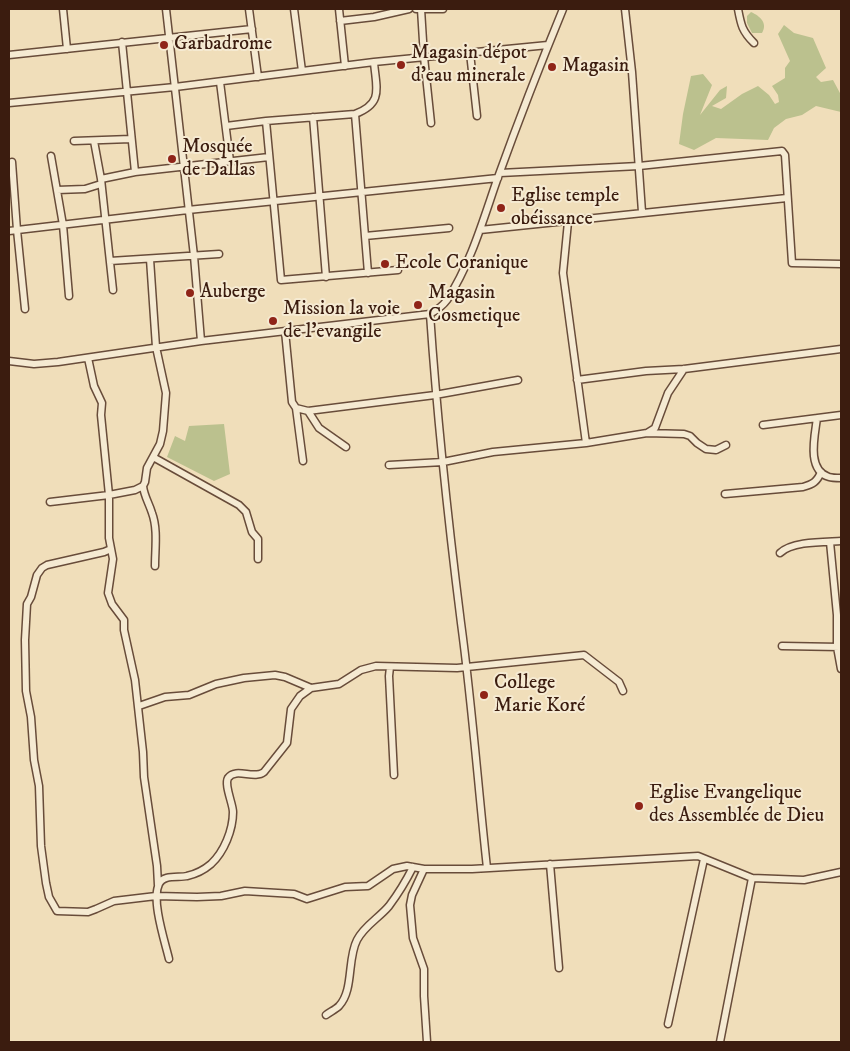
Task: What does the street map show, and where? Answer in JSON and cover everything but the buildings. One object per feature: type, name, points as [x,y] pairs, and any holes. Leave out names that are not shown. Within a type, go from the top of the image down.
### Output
[{"type":"street","points":[[62,9],[67,49]]},
{"type":"street","points":[[166,9],[194,256],[201,341]]},
{"type":"street","points":[[249,9],[258,77]]},
{"type":"street","points":[[294,9],[302,71]]},
{"type":"street","points":[[339,9],[344,66]]},
{"type":"street","points":[[340,21],[374,17],[410,9]]},
{"type":"street","points":[[416,9],[443,9]]},
{"type":"street","points":[[421,9],[424,57],[432,123]]},
{"type":"street","points":[[9,361],[34,364],[88,358],[201,341],[430,314],[439,309],[447,300],[480,230],[548,45],[564,9]]},
{"type":"street","points":[[625,9],[642,212]]},
{"type":"street","points":[[738,9],[742,28],[754,43]]},
{"type":"street","points":[[9,54],[252,29]]},
{"type":"street","points":[[122,42],[135,172]]},
{"type":"street","points":[[9,103],[175,87],[374,62],[548,45]]},
{"type":"street","points":[[470,53],[477,116]]},
{"type":"street","points":[[226,126],[355,114],[371,106],[375,100],[377,91],[374,62]]},
{"type":"street","points":[[220,82],[230,161]]},
{"type":"street","points":[[355,114],[368,273]]},
{"type":"street","points":[[313,117],[326,277]]},
{"type":"street","points":[[266,121],[281,280],[398,270]]},
{"type":"street","points":[[74,141],[131,139]]},
{"type":"street","points":[[94,140],[101,182],[113,290]]},
{"type":"street","points":[[9,231],[188,210],[362,193],[499,176],[639,166],[782,151],[785,155],[792,263],[841,264]]},
{"type":"street","points":[[51,156],[63,225],[70,296]]},
{"type":"street","points":[[57,190],[85,189],[135,172],[269,157]]},
{"type":"street","points":[[12,162],[11,184],[25,309]]},
{"type":"street","points":[[480,230],[787,198]]},
{"type":"street","points":[[568,222],[563,273],[586,443]]},
{"type":"street","points":[[365,236],[449,228]]},
{"type":"street","points":[[110,261],[219,254]]},
{"type":"street","points":[[150,259],[156,347],[166,393],[166,408],[161,439],[147,468],[143,486],[144,495],[152,511],[155,528],[155,566]]},
{"type":"street","points":[[430,314],[435,395],[487,868]]},
{"type":"street","points":[[285,331],[292,402],[296,408],[303,461]]},
{"type":"street","points":[[577,380],[646,371],[684,369],[841,349]]},
{"type":"street","points":[[88,358],[94,386],[102,403],[101,415],[109,495],[109,538],[113,559],[108,593],[112,604],[124,620],[124,630],[135,680],[139,706],[144,777],[157,866],[158,884],[156,896],[169,959]]},
{"type":"street","points":[[647,433],[655,428],[668,392],[684,369]]},
{"type":"street","points":[[296,408],[308,411],[435,395],[518,380]]},
{"type":"street","points":[[308,411],[319,428],[346,447]]},
{"type":"street","points":[[763,425],[841,415]]},
{"type":"street","points":[[817,418],[814,462],[820,472],[829,477],[841,478]]},
{"type":"street","points":[[389,465],[443,462],[493,452],[586,443],[647,433],[684,434],[690,436],[706,449],[716,450],[726,446]]},
{"type":"street","points":[[153,457],[239,505],[246,512],[252,532],[258,539],[258,559]]},
{"type":"street","points":[[725,494],[803,487],[818,480],[820,472]]},
{"type":"street","points":[[50,502],[109,495],[135,490],[143,486]]},
{"type":"street","points":[[780,553],[784,549],[801,544],[841,541]]},
{"type":"street","points":[[830,542],[839,615],[841,669]]},
{"type":"street","points":[[111,549],[47,565],[42,568],[37,575],[27,604],[25,640],[26,691],[39,786],[41,846],[49,897],[57,911],[88,912],[114,901],[156,896],[221,896],[245,891],[294,894],[307,899],[342,888],[368,886],[393,869],[407,866],[424,869],[487,868],[698,856],[752,878],[804,880],[841,872]]},
{"type":"street","points":[[782,646],[839,647]]},
{"type":"street","points":[[158,884],[164,879],[196,874],[215,860],[224,847],[231,830],[233,811],[226,782],[236,774],[259,775],[264,772],[287,743],[292,709],[300,696],[311,688],[339,684],[361,670],[376,666],[465,667],[584,655],[619,682],[623,691]]},
{"type":"street","points":[[390,667],[394,775]]},
{"type":"street","points":[[139,706],[165,697],[189,695],[216,684],[244,678],[275,675],[285,677],[311,688]]},
{"type":"street","points":[[668,1024],[704,859]]},
{"type":"street","points":[[550,864],[559,968]]},
{"type":"street","points":[[326,1014],[339,1006],[344,996],[352,953],[358,939],[364,929],[389,906],[405,883],[413,867]]},
{"type":"street","points":[[424,869],[412,894],[410,905],[413,938],[424,969],[427,1042]]},
{"type":"street","points":[[720,1042],[752,878]]},
{"type":"green space","points":[[751,12],[764,23],[762,33],[752,33],[747,23],[747,16]]},
{"type":"green space","points":[[784,25],[794,33],[813,38],[826,68],[816,77],[821,82],[833,80],[841,95],[841,112],[816,106],[802,115],[786,119],[774,128],[768,140],[716,138],[694,150],[679,144],[691,76],[703,74],[712,85],[700,115],[720,90],[727,86],[726,98],[712,106],[721,109],[742,94],[758,86],[769,95],[775,104],[779,102],[778,95],[772,86],[785,78],[785,68],[790,61],[778,34]]},
{"type":"green space","points":[[224,424],[230,474],[214,481],[167,457],[175,436],[185,441],[189,426]]},
{"type":"place","name":"Garbadrome","points":[[164,45]]},
{"type":"place","name":"Magasin dépot d'eau minerale","points":[[401,65]]},
{"type":"place","name":"Magasin","points":[[552,67]]},
{"type":"place","name":"Mosquée de Dallas","points":[[172,159]]},
{"type":"place","name":"Eglise temple obéissance","points":[[501,208]]},
{"type":"place","name":"Ecole Coranique","points":[[385,264]]},
{"type":"place","name":"Auberge","points":[[190,293]]},
{"type":"place","name":"Magasin Cosmetique","points":[[418,305]]},
{"type":"place","name":"Mission la voie de l'evangile","points":[[273,321]]},
{"type":"place","name":"College Marie Koré","points":[[484,695]]},
{"type":"place","name":"Eglise Evangelique des Assemblée de Dieu","points":[[639,806]]}]
